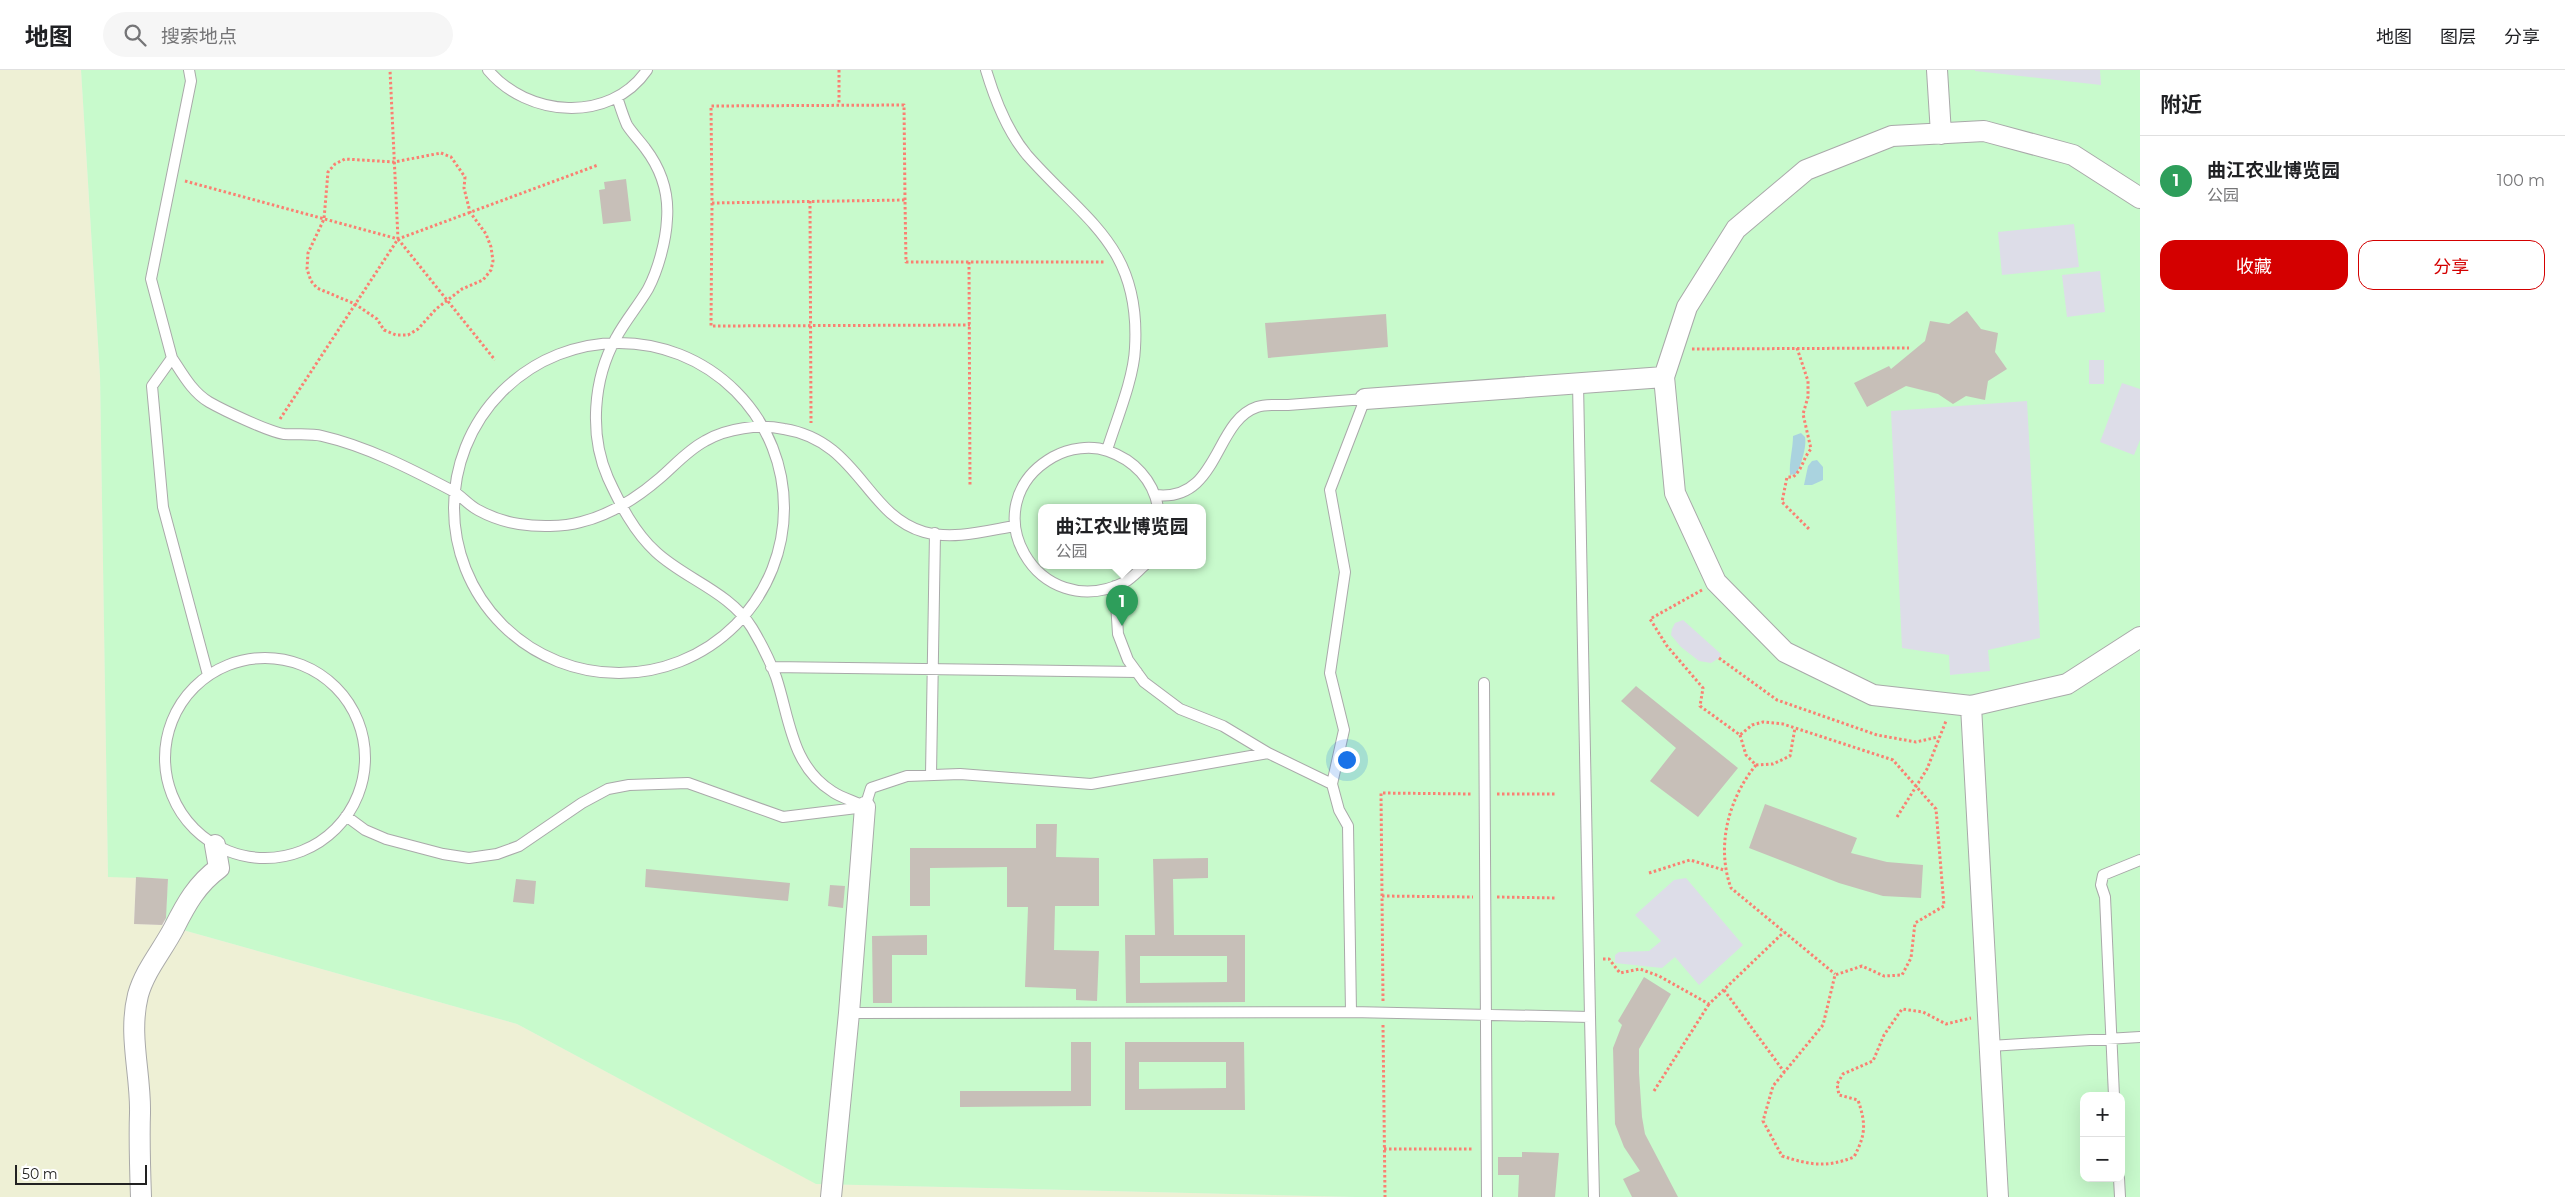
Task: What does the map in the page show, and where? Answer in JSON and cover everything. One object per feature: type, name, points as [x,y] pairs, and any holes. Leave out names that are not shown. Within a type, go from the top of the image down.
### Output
[{"type":"street","points":[[1937,70],[1941,134]]},
{"type":"street","points":[[2140,198],[2073,155],[1984,131],[1892,136],[1806,170],[1736,229],[1687,307],[1664,377],[1675,493],[1716,582],[1785,652],[1873,695],[1962,705],[2067,684],[2140,638]]},
{"type":"street","points":[[1365,399],[1664,377]]},
{"type":"street","points":[[1962,705],[1989,1019],[1998,1197]]},
{"type":"street","points":[[830,1197],[849,1013],[865,807]]},
{"type":"street","points":[[141,1197],[138,1132],[140,1112],[134,1033],[138,996],[149,969],[191,895],[205,878],[219,868],[216,845]]},
{"type":"lane","points":[[189,70],[191,81],[151,279],[172,358],[189,384],[207,401],[282,434],[320,435],[348,443],[454,492],[476,510],[519,524],[550,525],[581,522],[621,506],[642,493],[705,440],[733,430],[762,427],[783,428],[811,436],[829,446],[849,463],[885,508],[901,522],[924,532],[972,534],[1014,526]]},
{"type":"lane","points":[[488,70],[515,95],[548,108],[583,108],[616,97],[642,78],[647,70]]},
{"type":"lane","points":[[986,70],[1004,119],[1026,154],[1106,235],[1124,268],[1134,309],[1136,349],[1118,415],[1106,450]]},
{"type":"lane","points":[[616,97],[628,125],[659,168],[665,188],[668,220],[661,254],[649,287],[614,342],[603,369],[597,405],[596,438],[607,475],[621,506],[634,527],[656,553],[710,588],[743,617],[751,627],[771,667],[792,738],[802,759],[832,791],[865,807]]},
{"type":"lane","points":[[614,342],[669,350],[717,373],[754,411],[778,458],[786,511],[776,563],[751,609],[712,646],[664,668],[611,674],[555,662],[507,632],[472,587],[453,534],[454,477],[474,424],[511,380],[560,352],[614,342]]},
{"type":"lane","points":[[172,358],[152,386],[163,507],[208,675]]},
{"type":"lane","points":[[1578,383],[1594,1197]]},
{"type":"lane","points":[[1156,495],[1168,496],[1185,490],[1201,478],[1217,457],[1227,435],[1237,422],[1242,416],[1257,407],[1365,399],[1330,490],[1345,572],[1330,673],[1344,730],[1332,784],[1339,810],[1348,826],[1351,1012]]},
{"type":"lane","points":[[1140,569],[1127,581],[1104,591],[1078,592],[1055,585],[1034,570],[1021,550],[1014,526],[1016,503],[1026,481],[1040,464],[1061,452],[1083,447],[1106,450],[1128,459],[1145,475],[1156,495],[1158,504]]},
{"type":"lane","points":[[931,775],[935,533]]},
{"type":"lane","points":[[1115,586],[1118,634],[1128,660],[1144,682],[1180,710],[1223,726],[1268,753],[1332,784]]},
{"type":"lane","points":[[270,657],[303,664],[331,682],[353,707],[364,738],[365,771],[356,802],[346,816],[336,829],[310,848],[278,857],[246,856],[216,845],[189,824],[172,795],[165,762],[169,729],[184,699],[208,675],[238,661],[270,657]]},
{"type":"lane","points":[[771,667],[1137,672]]},
{"type":"lane","points":[[1484,683],[1487,1197]]},
{"type":"lane","points":[[865,807],[870,788],[907,776],[960,774],[1091,784],[1268,753]]},
{"type":"lane","points":[[346,816],[365,830],[386,838],[443,854],[469,858],[497,854],[519,846],[582,803],[608,789],[629,785],[688,783],[783,817],[865,807]]},
{"type":"lane","points":[[2114,1092],[2105,897],[2101,885],[2103,875],[2140,860]]},
{"type":"lane","points":[[849,1013],[1351,1012],[1590,1017]]},
{"type":"lane","points":[[1990,1046],[2140,1038]]},
{"type":"lane","points":[[2119,1182],[2120,1197]]},
{"type":"path","points":[[390,70],[398,240]]},
{"type":"path","points":[[839,70],[839,106]]},
{"type":"path","points":[[970,325],[711,326],[711,106],[904,105],[906,262],[1120,262]]},
{"type":"path","points":[[441,153],[452,157],[465,178],[464,188],[470,212],[486,234],[491,247],[493,261],[491,270],[483,280],[462,289],[418,329],[408,335],[396,335],[384,330],[377,319],[355,304],[317,288],[311,281],[307,269],[308,253],[324,219],[328,172],[334,164],[345,159],[358,158],[394,162],[441,153]]},
{"type":"path","points":[[273,430],[398,240],[598,165]]},
{"type":"path","points":[[172,178],[398,240],[495,360]]},
{"type":"path","points":[[712,203],[905,200]]},
{"type":"path","points":[[810,201],[811,436]]},
{"type":"path","points":[[969,262],[970,487]]},
{"type":"path","points":[[1797,348],[1808,380],[1808,397],[1803,414],[1811,449],[1806,454],[1800,472],[1793,477],[1787,477],[1782,502],[1810,530]]},
{"type":"path","points":[[1674,349],[1909,348]]},
{"type":"path","points":[[1716,582],[1650,619],[1667,646],[1703,688],[1700,706],[1740,735],[1746,754],[1756,765]]},
{"type":"path","points":[[1719,658],[1777,700],[1877,735],[1916,742],[1938,737]]},
{"type":"path","points":[[1897,817],[1927,769],[1938,737],[1962,705]]},
{"type":"path","points":[[1740,735],[1752,725],[1763,722],[1795,728],[1893,760],[1936,809],[1944,906],[1915,923],[1911,958],[1902,975],[1884,976],[1862,966],[1835,975]]},
{"type":"path","points":[[1795,728],[1790,756],[1773,764],[1756,765],[1744,779],[1726,826],[1724,870],[1731,888],[1835,975]]},
{"type":"path","points":[[1385,1197],[1382,794],[1555,794]]},
{"type":"path","points":[[1649,873],[1690,860],[1724,870]]},
{"type":"path","points":[[1382,896],[1557,898]]},
{"type":"path","points":[[1654,1091],[1709,1004],[1784,932]]},
{"type":"path","points":[[1590,959],[1609,959],[1620,973],[1640,969],[1659,976],[1709,1004]]},
{"type":"path","points":[[1835,975],[1824,1025],[1773,1086],[1763,1121],[1772,1141],[1782,1156],[1804,1163],[1835,1164],[1854,1157],[1864,1138],[1864,1118],[1858,1100],[1839,1096],[1837,1084],[1843,1074],[1873,1061],[1884,1036],[1902,1008],[1923,1012],[1946,1024],[1965,1018],[1989,1019]]},
{"type":"path","points":[[1724,990],[1785,1073]]},
{"type":"path","points":[[1384,1149],[1487,1149]]},
{"type":"green space","points":[[0,70],[81,70],[100,376],[108,876],[136,877],[134,924],[165,925],[517,1024],[817,1184],[1355,1197],[0,1197]]},
{"type":"green space","points":[[81,70],[2140,70],[2140,1197],[1355,1197],[816,1184],[517,1024],[165,925],[168,879],[108,877],[100,376]]},
{"type":"shaded area","points":[[2100,70],[2101,85],[1975,71]]},
{"type":"shaded area","points":[[2074,224],[2079,267],[2002,275],[1998,232]]},
{"type":"shaded area","points":[[2100,271],[2105,312],[2067,317],[2062,275]]},
{"type":"shaded area","points":[[2089,360],[2104,360],[2104,384],[2089,384]]},
{"type":"shaded area","points":[[2122,383],[2140,389],[2140,440],[2134,455],[2100,442]]},
{"type":"shaded area","points":[[2027,401],[2040,638],[1988,650],[1990,671],[1950,675],[1949,655],[1902,648],[1891,411]]},
{"type":"shaded area","points":[[1683,620],[1721,654],[1719,658],[1711,663],[1699,661],[1681,647],[1671,635],[1675,623]]},
{"type":"shaded area","points":[[1686,878],[1743,945],[1699,985],[1675,957],[1662,968],[1615,963],[1615,955],[1619,952],[1649,951],[1661,941],[1635,915],[1674,880]]},
{"type":"water","points":[[1801,433],[1805,437],[1803,456],[1796,474],[1790,475],[1793,436]]},
{"type":"water","points":[[1817,460],[1823,467],[1823,480],[1812,485],[1804,485],[1808,466],[1812,461]]},
{"type":"building","points":[[626,179],[631,221],[603,224],[599,190],[605,189],[604,182]]},
{"type":"building","points":[[1967,311],[1981,329],[1998,333],[1995,352],[2007,369],[1988,381],[1985,400],[1966,396],[1953,404],[1938,394],[1906,386],[1867,407],[1854,383],[1889,366],[1891,369],[1925,341],[1930,321],[1949,324]]},
{"type":"building","points":[[1386,314],[1388,347],[1268,358],[1265,323]]},
{"type":"building","points":[[1636,686],[1738,768],[1698,817],[1650,781],[1676,748],[1621,701]]},
{"type":"building","points":[[1765,804],[1857,838],[1851,853],[1887,862],[1923,865],[1921,898],[1883,896],[1839,883],[1749,848]]},
{"type":"building","points":[[1036,824],[1057,824],[1056,857],[1099,858],[1099,906],[1055,906],[1054,950],[1099,951],[1097,1001],[1076,1000],[1076,989],[1025,987],[1028,907],[1007,907],[1007,867],[930,868],[930,906],[910,906],[910,848],[1036,848]]},
{"type":"building","points":[[1208,858],[1208,878],[1173,879],[1174,935],[1245,935],[1245,1002],[1126,1003],[1125,935],[1155,935],[1153,859]],"holes":[[[1140,956],[1227,956],[1227,982],[1140,983]]]},
{"type":"building","points":[[646,869],[790,883],[788,901],[645,887]]},
{"type":"building","points":[[136,877],[168,879],[166,918],[162,925],[134,924]]},
{"type":"building","points":[[516,879],[536,881],[534,904],[513,902]]},
{"type":"building","points":[[830,885],[845,886],[843,908],[828,906]]},
{"type":"building","points":[[927,935],[927,955],[892,955],[892,1003],[873,1003],[872,936]]},
{"type":"building","points":[[1644,977],[1671,994],[1639,1049],[1639,1073],[1645,1134],[1678,1197],[1632,1197],[1623,1179],[1640,1171],[1624,1147],[1615,1124],[1613,1048],[1622,1025],[1618,1021]]},
{"type":"building","points":[[1071,1042],[1091,1042],[1091,1106],[960,1107],[960,1091],[1071,1091]]},
{"type":"building","points":[[1125,1042],[1244,1042],[1245,1110],[1125,1110]],"holes":[[[1139,1062],[1226,1062],[1226,1088],[1139,1089]]]},
{"type":"building","points":[[1522,1152],[1559,1153],[1555,1197],[1518,1197],[1519,1175],[1498,1175],[1498,1157],[1522,1157]]},
{"type":"place","name":"曲江农业博览园","points":[[1122,626]]}]
